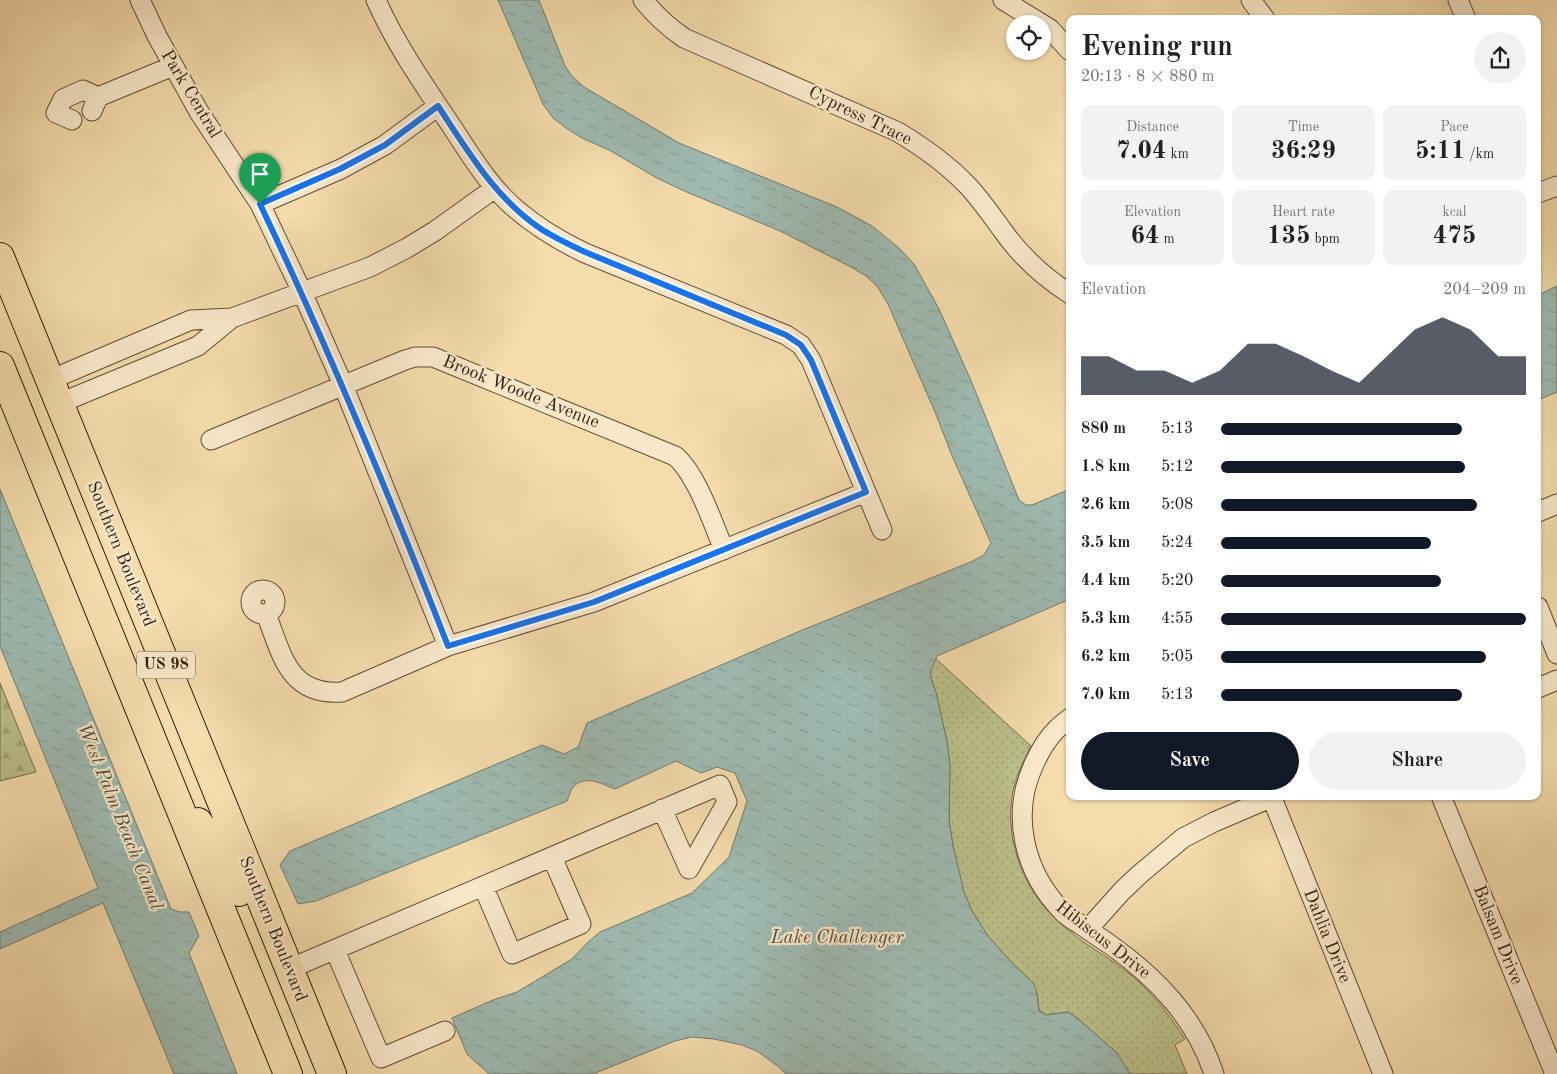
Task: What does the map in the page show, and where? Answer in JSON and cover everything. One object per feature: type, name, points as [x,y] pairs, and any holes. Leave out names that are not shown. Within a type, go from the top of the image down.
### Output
[{"type":"highway","name":"Southern Boulevard","points":[[0,257],[332,1074]]},
{"type":"highway","name":"US 98","points":[[0,366],[288,1074]]},
{"type":"highway","points":[[171,784],[228,864],[258,941],[265,951],[289,969]]},
{"type":"highway","points":[[260,1003],[276,1002],[283,1012],[309,1074]]},
{"type":"street","name":"Park Central","points":[[140,0],[173,66],[199,112],[260,204],[302,292],[343,385],[448,646]]},
{"type":"street","points":[[376,0],[416,73],[481,171],[516,210],[557,239],[786,335],[801,345],[811,360],[882,530]]},
{"type":"street","name":"Cypress Trace","points":[[642,0],[655,15],[684,38],[898,132],[923,148],[969,186],[1022,254],[1043,274],[1066,291]]},
{"type":"street","points":[[1004,0],[1028,15]]},
{"type":"street","points":[[1251,0],[1262,15]]},
{"type":"street","points":[[1458,0],[1464,15]]},
{"type":"street","points":[[1051,30],[1066,47]]},
{"type":"street","points":[[72,120],[56,113],[63,99],[84,90],[95,104],[173,66]]},
{"type":"street","points":[[260,204],[340,169],[385,145],[438,106]]},
{"type":"street","points":[[1541,190],[1557,186]]},
{"type":"street","points":[[55,391],[190,320],[232,318],[370,267],[442,227],[495,188]]},
{"type":"street","points":[[55,391],[198,346],[232,318]]},
{"type":"street","name":"Brook Woode Avenue","points":[[211,440],[405,360],[415,357],[433,357],[675,456],[688,469],[724,550]]},
{"type":"street","points":[[266,614],[286,665],[296,680],[316,691],[342,692],[448,646],[594,602],[866,492]]},
{"type":"street","points":[[1541,511],[1557,504]]},
{"type":"street","points":[[1541,614],[1557,654]]},
{"type":"street","points":[[1541,687],[1557,680]]},
{"type":"street","name":"Hibiscus Drive","points":[[1066,721],[1055,731],[1040,752],[1028,776],[1024,794],[1021,816],[1028,852],[1034,870],[1046,893],[1064,913],[1147,973],[1170,996],[1201,1040],[1214,1074]]},
{"type":"street","points":[[1088,929],[1122,891],[1184,838],[1214,822],[1267,800]]},
{"type":"street","name":"Dahlia Drive","points":[[1275,800],[1383,1074]]},
{"type":"street","name":"Balsam Drive","points":[[1443,800],[1555,1074]]},
{"type":"street","points":[[289,969],[662,810]]},
{"type":"street","points":[[483,886],[512,954],[581,924],[552,857]]},
{"type":"street","points":[[335,950],[381,1058],[445,1032]]},
{"type":"green space","points":[[935,658],[1031,746],[1015,783],[1011,814],[1015,849],[1020,866],[1037,897],[1060,923],[1131,975],[1161,1005],[1185,1039],[1175,1045],[1187,1074],[1130,1074],[1117,1053],[1077,1018],[1068,1012],[1046,1015],[1039,1010],[1037,994],[1031,981],[988,936],[972,911],[964,893],[949,820],[950,766],[947,742],[930,672]]},
{"type":"green space","points":[[0,683],[36,772],[0,781]]},
{"type":"water","name":"Lake Challenger","points":[[498,0],[539,0],[565,66],[571,75],[584,87],[679,143],[837,207],[872,226],[899,248],[914,264],[939,309],[972,383],[1019,500],[1026,505],[1032,505],[1066,491],[1066,601],[937,656],[930,672],[947,742],[950,766],[949,820],[953,846],[964,892],[972,911],[988,936],[1034,984],[1039,1011],[1046,1015],[1068,1012],[1077,1018],[1117,1053],[1130,1074],[786,1074],[757,1051],[742,1045],[714,1039],[692,1037],[675,1041],[593,1074],[489,1074],[467,1054],[452,1018],[517,992],[572,959],[600,932],[692,893],[729,857],[747,801],[735,773],[717,767],[701,773],[676,761],[615,789],[594,781],[583,781],[572,788],[567,801],[316,901],[298,904],[280,865],[290,851],[542,745],[564,754],[578,747],[587,723],[800,631],[973,561],[984,555],[991,543],[888,304],[877,286],[866,276],[851,267],[780,231],[682,190],[609,150],[582,138],[553,118],[543,104]]},
{"type":"water","points":[[1557,286],[1557,392],[1541,399],[1541,294]]},
{"type":"water","name":"West Palm Beach Canal","points":[[0,489],[171,909],[189,912],[199,936],[189,953],[237,1074],[174,1074],[103,903],[0,949],[0,932],[98,888],[0,646]]},
{"type":"route","points":[[438,106],[481,171],[495,188],[516,210],[540,228],[557,239],[585,252],[786,335],[801,345],[811,360],[866,492],[594,602],[448,646],[343,385],[260,204],[340,169],[385,145],[438,106]]}]
